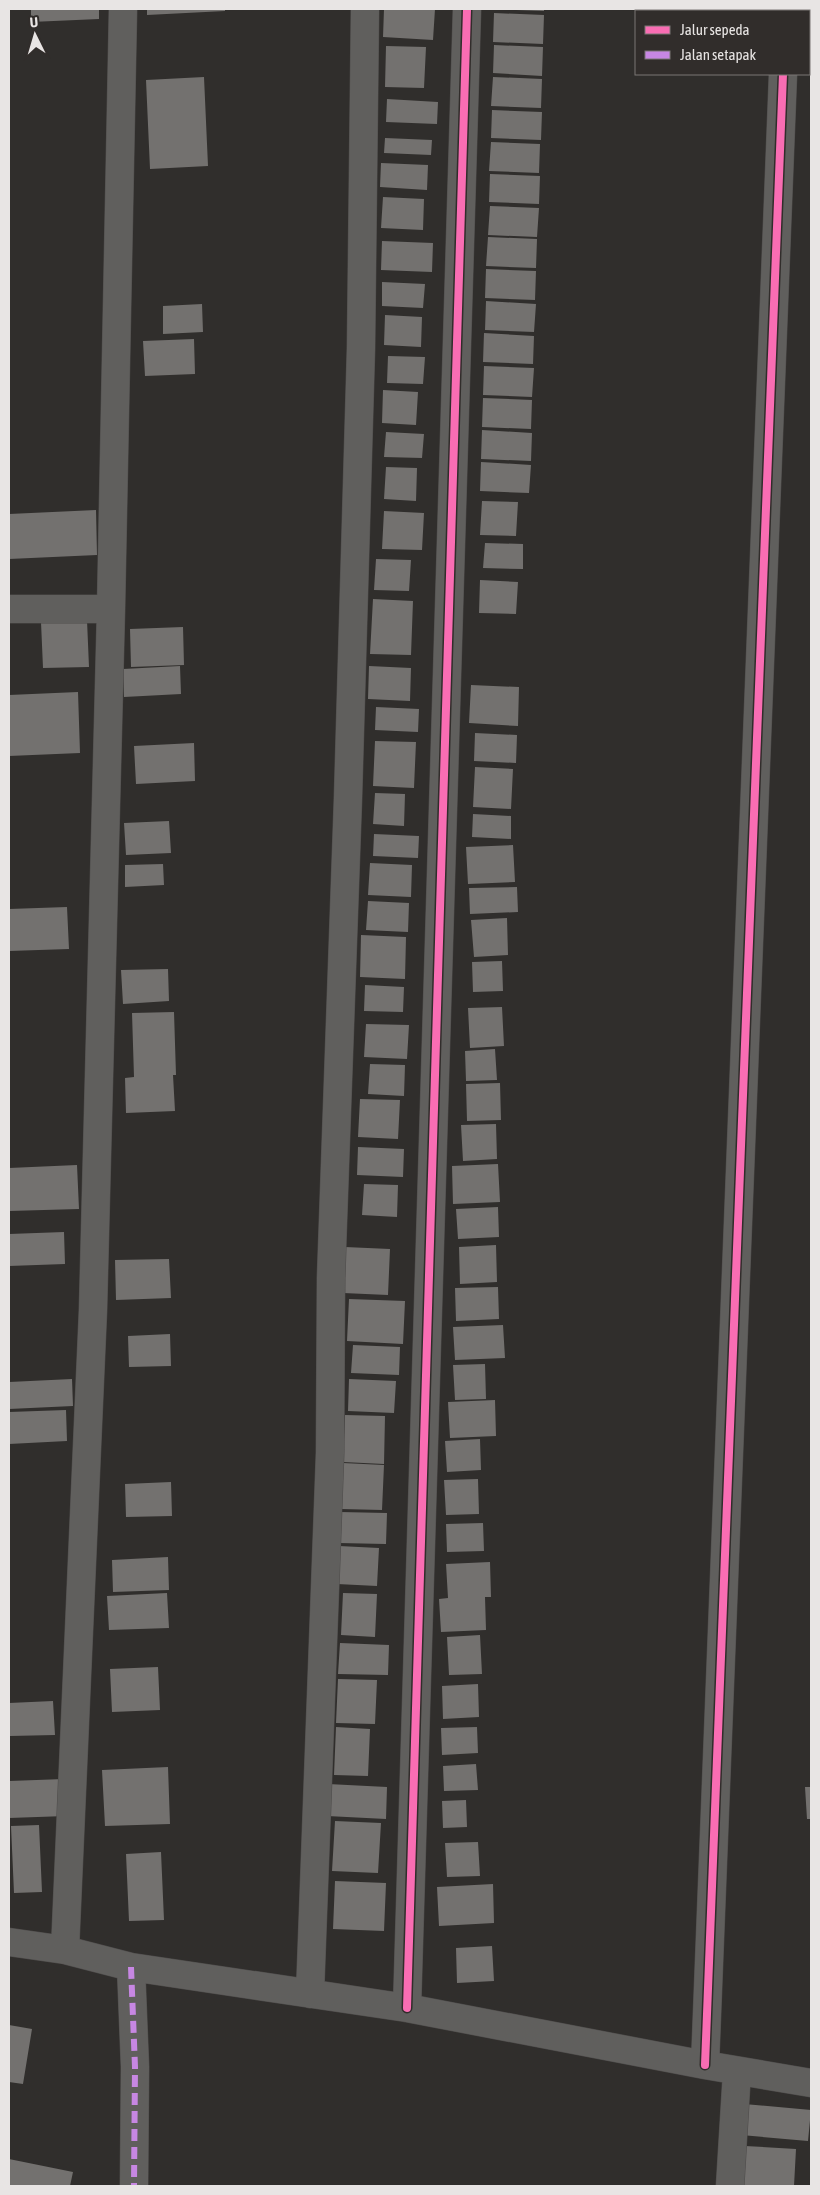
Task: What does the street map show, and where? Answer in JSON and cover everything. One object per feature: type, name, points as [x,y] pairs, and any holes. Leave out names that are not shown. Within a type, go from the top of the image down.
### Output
[{"type":"street","points":[[65,1950],[93,1310],[111,609],[123,9]]},
{"type":"street","points":[[310,1994],[330,1453],[331,1278],[360,368],[365,9]]},
{"type":"street","points":[[407,2008],[467,9]]},
{"type":"street","points":[[705,2065],[783,75]]},
{"type":"street","points":[[9,609],[111,609]]},
{"type":"street","points":[[9,1942],[65,1950],[131,1968],[407,2008],[737,2071],[811,2083]]},
{"type":"street","points":[[131,1968],[135,2067],[134,2186]]},
{"type":"street","points":[[730,2186],[737,2071]]},
{"type":"building","points":[[31,9],[99,9],[99,19],[31,22]]},
{"type":"building","points":[[147,9],[225,9],[225,11],[147,15]]},
{"type":"building","points":[[384,9],[435,9],[433,40],[383,37]]},
{"type":"building","points":[[544,9],[544,11],[516,10]]},
{"type":"building","points":[[494,13],[544,15],[543,44],[493,42]]},
{"type":"building","points":[[494,45],[543,47],[542,76],[493,73]]},
{"type":"building","points":[[386,46],[426,47],[424,88],[385,87]]},
{"type":"building","points":[[204,77],[208,166],[150,169],[146,80]]},
{"type":"building","points":[[493,77],[542,79],[541,108],[491,106]]},
{"type":"building","points":[[387,99],[438,102],[437,124],[386,122]]},
{"type":"building","points":[[492,110],[542,112],[541,140],[491,138]]},
{"type":"building","points":[[385,138],[432,140],[431,155],[384,153]]},
{"type":"building","points":[[491,142],[540,144],[539,173],[489,171]]},
{"type":"building","points":[[381,163],[428,165],[427,190],[380,187]]},
{"type":"building","points":[[490,174],[540,176],[539,204],[489,202]]},
{"type":"building","points":[[383,197],[424,199],[423,230],[381,228]]},
{"type":"building","points":[[490,206],[539,208],[537,237],[488,235]]},
{"type":"building","points":[[488,237],[537,239],[536,268],[486,266]]},
{"type":"building","points":[[382,241],[433,243],[432,272],[381,270]]},
{"type":"building","points":[[486,269],[536,271],[535,300],[485,298]]},
{"type":"building","points":[[382,282],[425,284],[423,308],[382,306]]},
{"type":"building","points":[[486,301],[536,304],[534,332],[485,330]]},
{"type":"building","points":[[202,304],[203,332],[163,334],[163,306]]},
{"type":"building","points":[[385,315],[422,317],[421,347],[384,345]]},
{"type":"building","points":[[484,333],[534,336],[533,364],[483,362]]},
{"type":"building","points":[[194,339],[195,374],[145,376],[143,341]]},
{"type":"building","points":[[388,356],[425,357],[423,384],[387,383]]},
{"type":"building","points":[[484,366],[534,368],[532,397],[483,395]]},
{"type":"building","points":[[383,390],[418,392],[416,425],[382,423]]},
{"type":"building","points":[[483,398],[532,400],[531,429],[482,427]]},
{"type":"building","points":[[482,430],[532,433],[531,461],[481,459]]},
{"type":"building","points":[[386,432],[424,434],[422,458],[384,457]]},
{"type":"building","points":[[481,462],[531,465],[529,493],[480,491]]},
{"type":"building","points":[[386,467],[417,468],[416,501],[384,499]]},
{"type":"building","points":[[482,501],[518,502],[516,536],[480,535]]},
{"type":"building","points":[[96,510],[97,555],[9,559],[9,514]]},
{"type":"building","points":[[384,511],[424,513],[422,550],[382,549]]},
{"type":"building","points":[[485,543],[523,544],[523,569],[483,568]]},
{"type":"building","points":[[376,559],[411,560],[409,591],[374,590]]},
{"type":"building","points":[[480,580],[518,582],[516,614],[479,613]]},
{"type":"building","points":[[373,599],[413,601],[411,655],[370,654]]},
{"type":"building","points":[[87,620],[89,667],[43,668],[41,622]]},
{"type":"building","points":[[183,627],[184,665],[131,667],[130,629]]},
{"type":"building","points":[[180,666],[181,694],[124,697],[123,669]]},
{"type":"building","points":[[369,666],[411,668],[410,701],[368,699]]},
{"type":"building","points":[[471,685],[519,687],[518,726],[469,723]]},
{"type":"building","points":[[78,692],[80,753],[9,756],[9,695]]},
{"type":"building","points":[[376,707],[419,709],[418,732],[375,730]]},
{"type":"building","points":[[475,733],[517,735],[516,763],[474,761]]},
{"type":"building","points":[[375,741],[416,742],[414,788],[373,786]]},
{"type":"building","points":[[194,743],[195,781],[136,784],[134,746]]},
{"type":"building","points":[[475,767],[513,769],[511,809],[473,807]]},
{"type":"building","points":[[375,793],[405,794],[404,826],[373,824]]},
{"type":"building","points":[[473,814],[511,816],[511,839],[472,837]]},
{"type":"building","points":[[169,821],[171,853],[126,855],[124,823]]},
{"type":"building","points":[[374,834],[419,836],[418,858],[373,856]]},
{"type":"building","points":[[513,845],[515,882],[468,884],[466,847]]},
{"type":"building","points":[[370,863],[412,865],[411,897],[368,895]]},
{"type":"building","points":[[163,864],[164,885],[125,887],[125,865]]},
{"type":"building","points":[[517,887],[518,912],[470,914],[469,888]]},
{"type":"building","points":[[368,901],[409,903],[408,932],[366,930]]},
{"type":"building","points":[[67,907],[69,949],[9,951],[9,909]]},
{"type":"building","points":[[507,918],[508,955],[474,957],[471,920]]},
{"type":"building","points":[[361,935],[406,937],[405,979],[360,977]]},
{"type":"building","points":[[502,961],[503,991],[473,992],[472,962]]},
{"type":"building","points":[[168,969],[169,1001],[123,1004],[121,970]]},
{"type":"building","points":[[365,985],[404,987],[403,1012],[364,1011]]},
{"type":"building","points":[[502,1007],[504,1046],[470,1048],[468,1008]]},
{"type":"building","points":[[174,1012],[176,1075],[173,1075],[175,1111],[126,1113],[125,1078],[134,1077],[132,1013]]},
{"type":"building","points":[[366,1024],[409,1025],[407,1059],[364,1057]]},
{"type":"building","points":[[495,1049],[497,1080],[466,1081],[465,1051]]},
{"type":"building","points":[[370,1064],[405,1065],[404,1096],[368,1094]]},
{"type":"building","points":[[500,1083],[501,1120],[467,1121],[466,1084]]},
{"type":"building","points":[[360,1099],[400,1100],[398,1139],[358,1137]]},
{"type":"building","points":[[496,1124],[497,1159],[463,1161],[461,1125]]},
{"type":"building","points":[[358,1147],[404,1149],[403,1177],[357,1175]]},
{"type":"building","points":[[498,1164],[500,1202],[453,1204],[452,1166]]},
{"type":"building","points":[[77,1165],[79,1209],[9,1211],[9,1168]]},
{"type":"building","points":[[364,1184],[398,1185],[397,1217],[362,1215]]},
{"type":"building","points":[[498,1207],[499,1237],[458,1239],[456,1209]]},
{"type":"building","points":[[64,1232],[65,1264],[9,1266],[9,1234]]},
{"type":"building","points":[[496,1245],[497,1282],[460,1284],[459,1247]]},
{"type":"building","points":[[345,1247],[390,1249],[388,1295],[343,1293]]},
{"type":"building","points":[[169,1259],[171,1298],[116,1300],[115,1260]]},
{"type":"building","points":[[498,1287],[499,1319],[456,1321],[455,1288]]},
{"type":"building","points":[[349,1299],[405,1301],[403,1344],[347,1341]]},
{"type":"building","points":[[503,1325],[505,1358],[455,1360],[453,1327]]},
{"type":"building","points":[[170,1334],[171,1366],[129,1367],[128,1336]]},
{"type":"building","points":[[353,1345],[400,1347],[399,1375],[351,1373]]},
{"type":"building","points":[[485,1364],[486,1399],[455,1400],[453,1365]]},
{"type":"building","points":[[72,1379],[73,1406],[9,1409],[9,1382]]},
{"type":"building","points":[[349,1379],[396,1381],[394,1413],[348,1411]]},
{"type":"building","points":[[495,1400],[496,1436],[450,1438],[448,1402]]},
{"type":"building","points":[[66,1410],[67,1441],[9,1444],[9,1412]]},
{"type":"building","points":[[345,1415],[385,1416],[384,1464],[343,1462]]},
{"type":"building","points":[[480,1439],[481,1470],[447,1472],[445,1441]]},
{"type":"building","points":[[343,1463],[384,1465],[382,1510],[341,1509]]},
{"type":"building","points":[[478,1479],[479,1514],[446,1515],[444,1480]]},
{"type":"building","points":[[171,1482],[172,1516],[126,1517],[125,1484]]},
{"type":"building","points":[[340,1512],[387,1513],[386,1544],[339,1543]]},
{"type":"building","points":[[483,1523],[484,1551],[447,1552],[446,1524]]},
{"type":"building","points":[[339,1546],[379,1548],[377,1586],[337,1584]]},
{"type":"building","points":[[168,1557],[169,1590],[113,1592],[112,1560]]},
{"type":"building","points":[[490,1562],[491,1597],[485,1597],[486,1630],[441,1632],[439,1599],[448,1598],[446,1564]]},
{"type":"building","points":[[167,1593],[169,1628],[109,1630],[107,1596]]},
{"type":"building","points":[[343,1593],[377,1594],[375,1637],[341,1635]]},
{"type":"building","points":[[480,1635],[482,1674],[449,1675],[447,1637]]},
{"type":"building","points":[[340,1643],[389,1645],[388,1675],[338,1674]]},
{"type":"building","points":[[158,1667],[160,1710],[112,1712],[110,1669]]},
{"type":"building","points":[[338,1679],[377,1680],[375,1724],[336,1723]]},
{"type":"building","points":[[478,1684],[479,1717],[443,1719],[442,1686]]},
{"type":"building","points":[[53,1701],[55,1735],[10,1736],[9,1703]]},
{"type":"building","points":[[336,1727],[370,1729],[368,1776],[334,1775]]},
{"type":"building","points":[[477,1727],[478,1753],[442,1755],[441,1728]]},
{"type":"building","points":[[476,1764],[478,1790],[444,1791],[443,1766]]},
{"type":"building","points":[[168,1767],[170,1824],[105,1826],[102,1770]]},
{"type":"building","points":[[64,1779],[66,1816],[9,1818],[9,1781]]},
{"type":"building","points":[[328,1784],[387,1787],[386,1819],[327,1816]]},
{"type":"building","points":[[805,1787],[811,1787],[811,1819],[807,1819]]},
{"type":"building","points":[[466,1800],[467,1827],[443,1828],[442,1801]]},
{"type":"building","points":[[335,1821],[381,1823],[378,1873],[332,1871]]},
{"type":"building","points":[[39,1825],[42,1892],[14,1893],[11,1826]]},
{"type":"building","points":[[478,1842],[480,1876],[447,1877],[445,1843]]},
{"type":"building","points":[[161,1852],[164,1920],[129,1921],[126,1854]]},
{"type":"building","points":[[335,1881],[386,1883],[384,1931],[333,1929]]},
{"type":"building","points":[[493,1884],[494,1923],[439,1926],[437,1887]]},
{"type":"building","points":[[492,1946],[494,1981],[457,1983],[456,1948]]},
{"type":"building","points":[[9,2025],[32,2029],[23,2084],[9,2082]]},
{"type":"building","points":[[744,2104],[811,2110],[808,2141],[741,2135]]},
{"type":"building","points":[[745,2146],[796,2149],[794,2186],[742,2185]]},
{"type":"building","points":[[9,2159],[73,2172],[70,2186],[9,2186]]},
{"type":"marked path","points":[[131,1967],[135,2067],[134,2186]]},
{"type":"cycle path","points":[[407,2008],[467,9]]},
{"type":"cycle path","points":[[705,2065],[783,75]]}]
